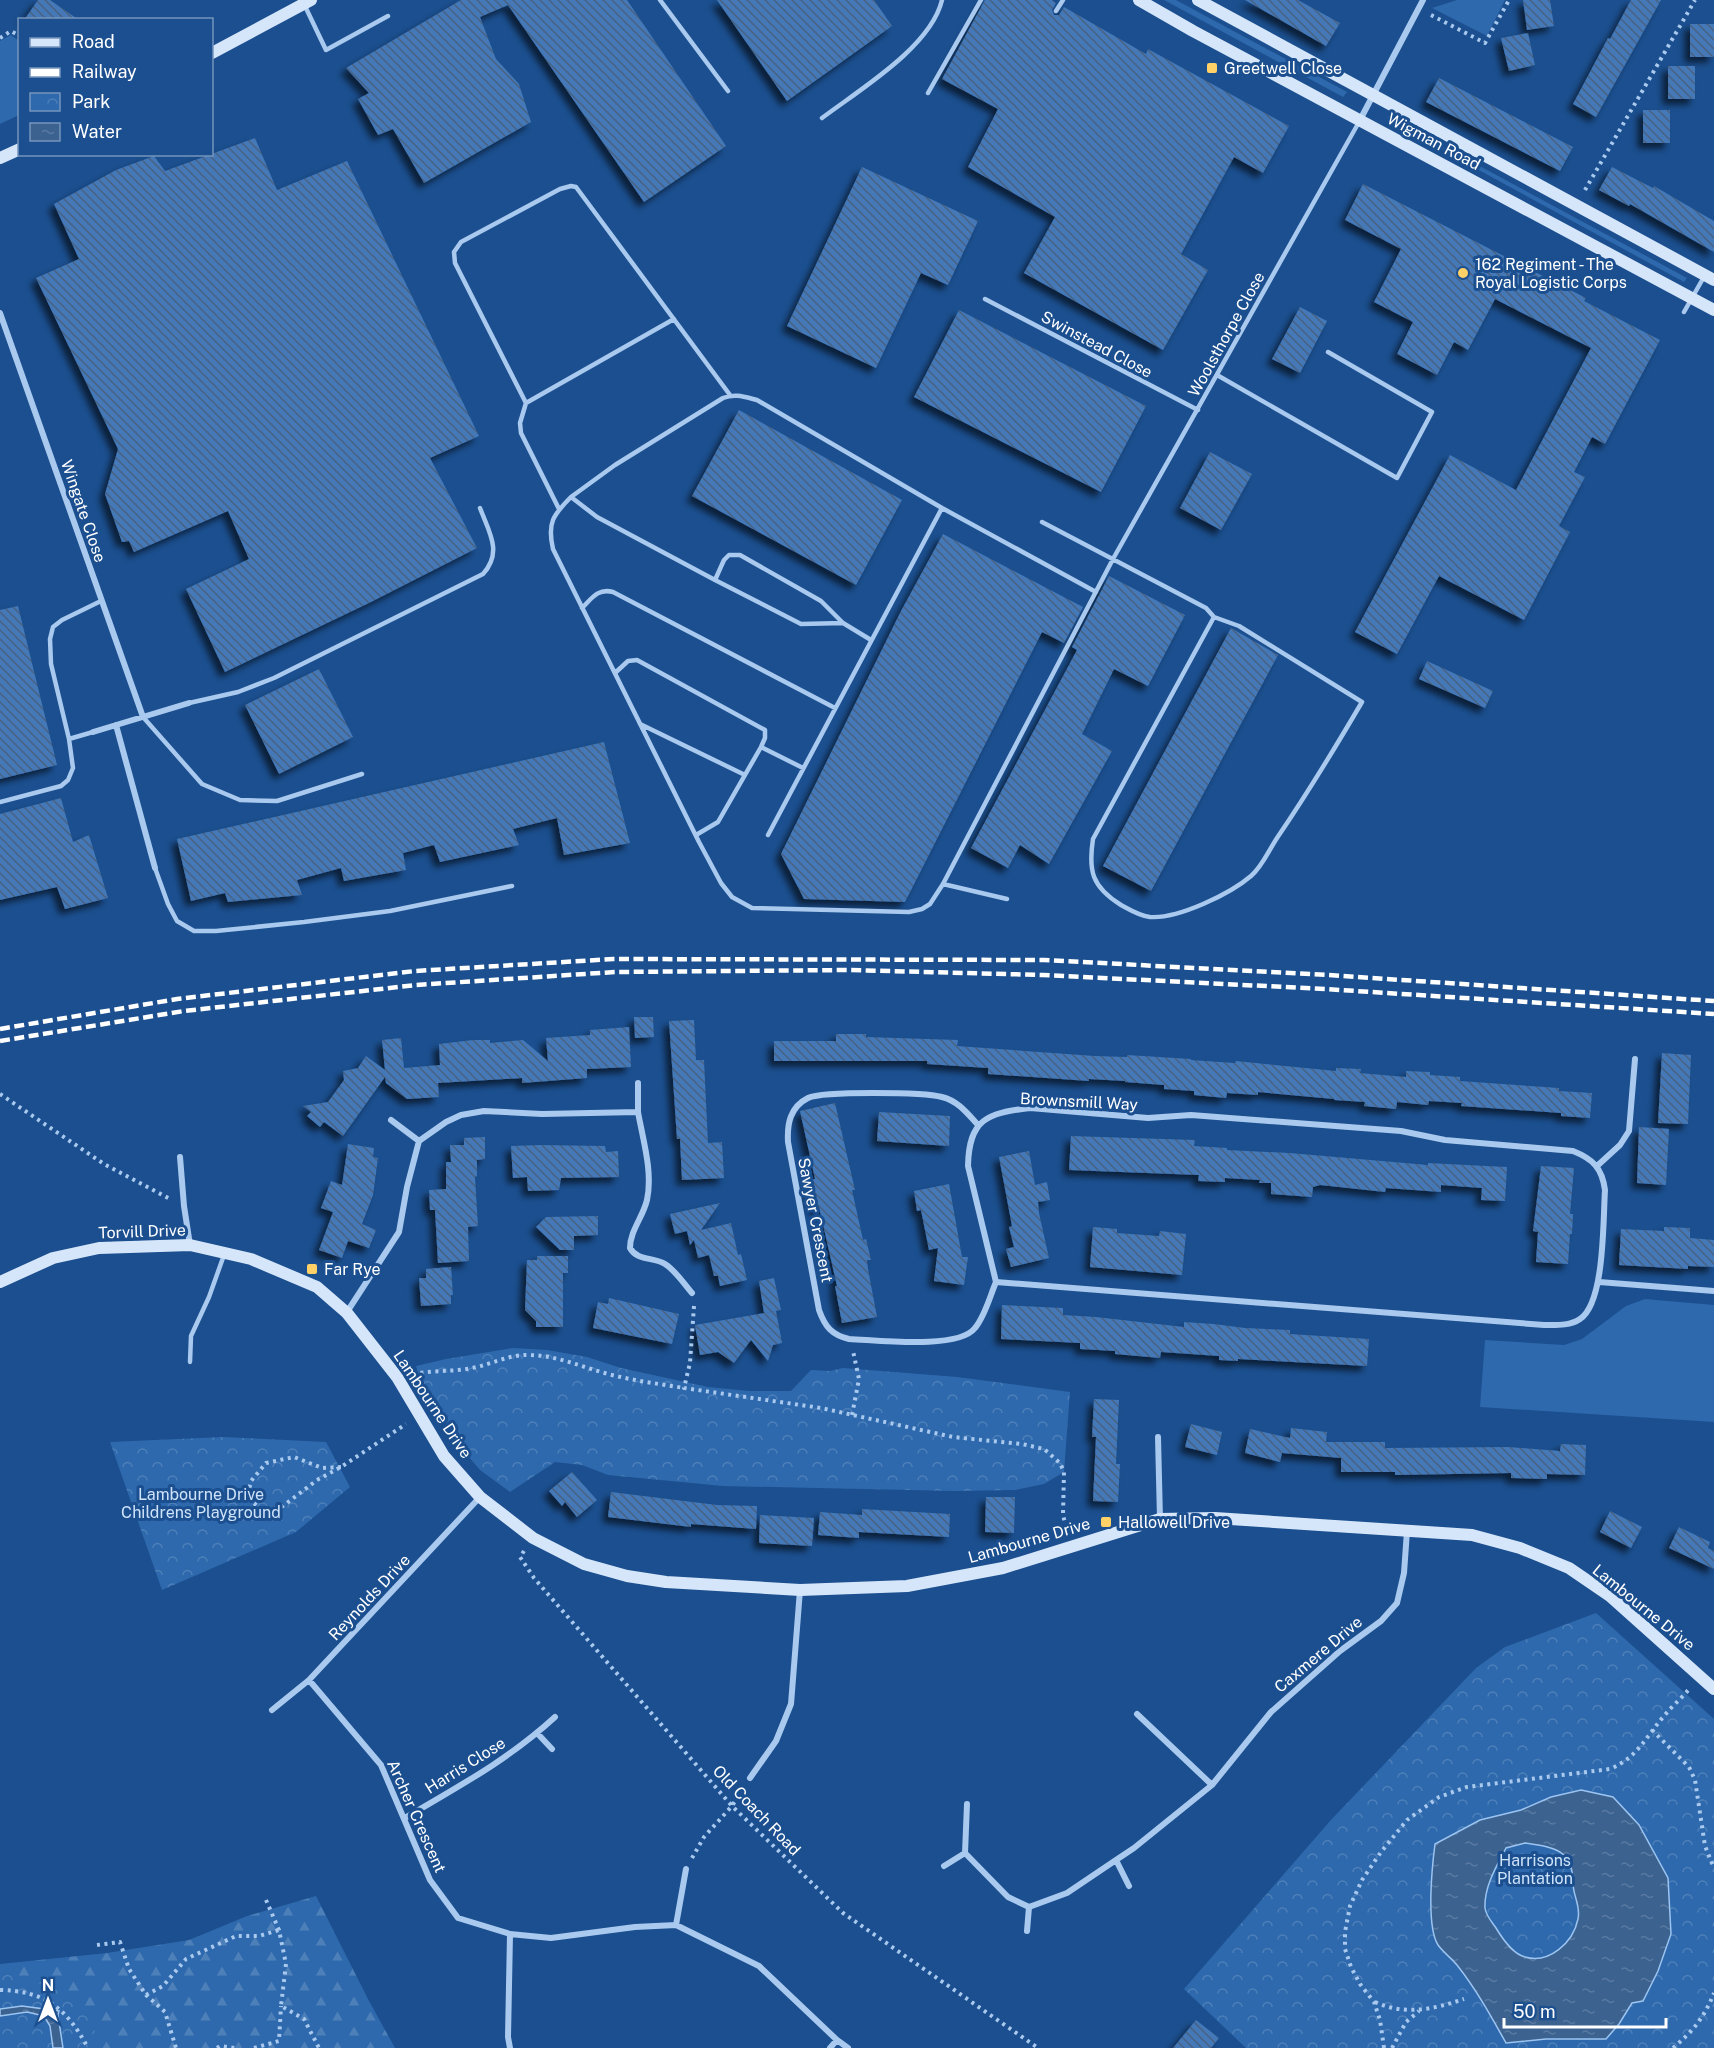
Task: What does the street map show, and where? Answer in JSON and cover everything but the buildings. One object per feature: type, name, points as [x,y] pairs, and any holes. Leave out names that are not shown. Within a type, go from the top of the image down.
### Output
[{"type":"street","name":"Wigman Road","points":[[1139,0],[1714,310]]},
{"type":"street","name":"Wigman Road","points":[[1198,0],[1710,277]]},
{"type":"street","points":[[1360,120],[1423,0]]},
{"type":"street","points":[[213,52],[305,1]]},
{"type":"street","points":[[0,158],[18,149]]},
{"type":"street","name":"Wingate Close","points":[[0,313],[142,717]]},
{"type":"street","points":[[93,732],[189,703]]},
{"type":"street","points":[[116,725],[155,868]]},
{"type":"street","points":[[996,1282],[1544,1325],[1567,1324],[1580,1319],[1588,1312],[1593,1304],[1599,1282],[1605,1190],[1603,1178],[1597,1166],[1620,1145],[1629,1131],[1635,1059]]},
{"type":"street","points":[[638,1083],[638,1112],[649,1183],[643,1214],[633,1233],[630,1248],[632,1253],[667,1265],[692,1293]]},
{"type":"street","name":"Sawyer Crescent","points":[[849,1339],[829,1330],[819,1310],[788,1142],[787,1124],[794,1110],[806,1099],[823,1094],[922,1094],[943,1097],[961,1106],[978,1125]]},
{"type":"street","name":"Brownsmill Way","points":[[978,1125],[996,1114],[1030,1108],[1148,1118],[1191,1115],[1401,1131],[1446,1140],[1558,1149],[1586,1156],[1597,1166]]},
{"type":"street","points":[[347,1313],[399,1232],[407,1187],[419,1141],[446,1122],[460,1115],[483,1111],[542,1114],[638,1112]]},
{"type":"street","points":[[391,1120],[419,1141]]},
{"type":"street","points":[[849,1339],[937,1342],[964,1336],[974,1331],[979,1323],[996,1282],[968,1166],[972,1136],[978,1125]]},
{"type":"street","points":[[180,1157],[190,1245]]},
{"type":"street","name":"Torvill Drive","points":[[0,1282],[52,1257],[99,1248],[190,1245],[251,1259],[317,1287],[347,1313]]},
{"type":"street","points":[[1599,1282],[1714,1292]]},
{"type":"street","name":"Lambourne Drive","points":[[347,1313],[397,1377],[444,1456],[480,1497],[533,1538],[584,1564],[627,1576],[666,1582],[800,1590],[907,1586],[1003,1568],[1160,1519],[1215,1518],[1472,1535],[1520,1548],[1569,1568],[1610,1596],[1714,1689]]},
{"type":"street","points":[[1158,1437],[1160,1519]]},
{"type":"street","name":"Reynolds Drive","points":[[272,1710],[309,1680],[480,1497]]},
{"type":"street","name":"Caxmere Drive","points":[[1029,1907],[1066,1893],[1134,1848],[1212,1785],[1271,1712],[1340,1651],[1381,1621],[1396,1603],[1404,1573],[1407,1530]]},
{"type":"street","points":[[750,1778],[776,1741],[791,1704],[800,1590]]},
{"type":"street","name":"Archer Crescent","points":[[309,1680],[381,1765],[430,1880],[458,1918],[510,1934],[551,1938],[635,1927],[676,1925],[759,1966],[848,2048]]},
{"type":"street","points":[[1137,1714],[1212,1785]]},
{"type":"street","name":"Harris Close","points":[[405,1818],[495,1766],[555,1717]]},
{"type":"street","points":[[537,1733],[552,1749]]},
{"type":"street","points":[[967,1804],[965,1853],[1008,1897],[1029,1907],[1027,1931]]},
{"type":"street","points":[[944,1866],[965,1853]]},
{"type":"street","points":[[1116,1860],[1129,1886]]},
{"type":"street","points":[[676,1925],[686,1869]]},
{"type":"street","points":[[510,1934],[508,2037],[510,2048]]},
{"type":"street","points":[[830,2048],[837,2040]]},
{"type":"lane","points":[[660,0],[728,91]]},
{"type":"lane","points":[[822,118],[907,53],[922,37],[942,0]]},
{"type":"lane","points":[[928,93],[981,0]]},
{"type":"lane","points":[[1056,11],[1063,0]]},
{"type":"lane","points":[[305,1],[326,50],[388,16]]},
{"type":"lane","name":"Woolsthorpe Close","points":[[559,509],[550,525],[553,549],[721,884],[732,897],[752,908],[909,912],[922,909],[930,904],[943,884],[1113,559],[1360,120]]},
{"type":"lane","points":[[730,395],[576,188],[571,186],[560,189],[460,243],[454,252],[455,263],[526,403],[520,423],[521,433],[559,509],[571,497],[615,465],[730,395],[757,400],[942,508],[1096,592]]},
{"type":"lane","points":[[1684,312],[1710,277]]},
{"type":"lane","name":"Swinstead Close","points":[[986,299],[1198,410]]},
{"type":"lane","points":[[526,403],[674,319]]},
{"type":"lane","points":[[1217,375],[1397,478],[1432,412],[1328,352]]},
{"type":"lane","points":[[571,497],[597,517],[801,624],[843,623]]},
{"type":"lane","points":[[189,703],[238,693],[274,678],[483,574],[491,565],[494,555],[492,540],[480,508]]},
{"type":"lane","points":[[768,835],[942,508]]},
{"type":"lane","points":[[1042,522],[1206,608],[1214,616],[1239,626],[1362,702],[1308,792],[1252,875],[1192,910],[1150,917],[1132,912],[1111,899],[1096,882],[1090,867],[1093,839],[1214,616]]},
{"type":"lane","points":[[715,580],[729,555],[740,555],[821,601],[843,623],[871,640]]},
{"type":"lane","points":[[582,608],[596,593],[604,590],[613,592],[835,708]]},
{"type":"lane","points":[[0,802],[61,786],[69,780],[73,768],[69,739],[51,664],[52,627],[101,601]]},
{"type":"lane","points":[[615,673],[632,659],[641,662],[762,727],[766,735],[761,747],[718,822],[696,835]]},
{"type":"lane","points":[[142,717],[202,784],[240,800],[277,801],[362,774]]},
{"type":"lane","points":[[640,724],[745,775]]},
{"type":"lane","points":[[69,739],[93,732]]},
{"type":"lane","points":[[761,747],[803,768]]},
{"type":"lane","points":[[155,868],[177,921],[194,930],[304,922],[390,911],[512,886]]},
{"type":"lane","points":[[943,884],[1007,899]]},
{"type":"lane","points":[[190,1362],[191,1336],[209,1297],[224,1252]]},
{"type":"path","points":[[1419,9],[1485,43],[1509,0]]},
{"type":"path","points":[[1585,190],[1695,0]]},
{"type":"path","points":[[0,38],[11,31],[18,35]]},
{"type":"path","points":[[0,1094],[104,1164],[184,1206]]},
{"type":"path","points":[[684,1388],[693,1338],[695,1313],[692,1293]]},
{"type":"path","points":[[849,1339],[859,1379],[852,1414]]},
{"type":"path","points":[[397,1377],[438,1370],[477,1367],[512,1356],[544,1356],[610,1374],[684,1388],[821,1408],[953,1437],[1022,1444],[1044,1449],[1060,1463],[1064,1472],[1063,1515],[1067,1530],[1075,1544]]},
{"type":"path","points":[[341,1467],[322,1468],[294,1457],[266,1463],[251,1481],[247,1498],[264,1511],[283,1506],[317,1480],[341,1467],[419,1416]]},
{"type":"path","name":"Old Coach Road","points":[[533,1538],[520,1557],[534,1578],[732,1806],[843,1913],[1038,2048]]},
{"type":"path","points":[[1384,2048],[1380,2020],[1374,2002],[1360,1984],[1351,1967],[1346,1949],[1346,1932],[1350,1906],[1362,1880],[1381,1851],[1407,1820],[1439,1797],[1467,1788],[1610,1769],[1623,1764],[1634,1755],[1699,1675]]},
{"type":"path","points":[[1652,1730],[1684,1762],[1695,1780],[1705,1846],[1714,1868]]},
{"type":"path","points":[[686,1869],[704,1837],[732,1806],[750,1778]]},
{"type":"path","points":[[254,2048],[279,2041],[286,1964],[279,1930],[266,1900]]},
{"type":"path","points":[[146,1995],[163,1986],[186,1959],[236,1936],[259,1936],[279,1930]]},
{"type":"path","points":[[97,1945],[120,1942],[129,1969],[146,1995],[165,2012],[176,2048]]},
{"type":"path","points":[[0,1990],[15,1990],[33,1994],[62,2010],[88,2048]]},
{"type":"path","points":[[1673,2048],[1692,2032],[1707,2011],[1714,1993]]},
{"type":"path","points":[[1374,2002],[1384,2006],[1419,2011],[1464,1999]]},
{"type":"path","points":[[281,2006],[303,2019],[319,2048]]},
{"type":"path","points":[[1392,2048],[1406,2022],[1419,2011]]},
{"type":"path","points":[[217,2048],[220,2046],[235,2048]]},
{"type":"green space","points":[[1164,0],[1176,0],[1347,92],[1343,97]]},
{"type":"green space","points":[[1457,0],[1505,0],[1487,36],[1432,8]]},
{"type":"green space","points":[[11,35],[18,40],[18,115],[0,124],[0,41]]},
{"type":"green space","points":[[1387,116],[1687,278],[1684,282],[1387,120]]},
{"type":"green space","points":[[1645,1299],[1714,1305],[1714,1422],[1480,1407],[1485,1340],[1564,1345],[1582,1339],[1626,1306]]},
{"type":"green space","points":[[513,1348],[547,1350],[587,1357],[621,1368],[708,1387],[749,1391],[791,1391],[811,1370],[830,1371],[843,1368],[957,1377],[1070,1392],[1064,1472],[1044,1484],[1015,1490],[955,1491],[723,1486],[608,1475],[582,1465],[555,1462],[510,1492],[480,1470],[457,1443],[416,1366]]},
{"type":"green space","name":"Lambourne Drive Childrens Playground","points":[[223,1437],[326,1442],[350,1487],[296,1532],[162,1590],[110,1442]]},
{"type":"green space","name":"Harrisons Plantation","points":[[1596,1613],[1714,1719],[1714,2048],[1246,2048],[1184,1989],[1330,1821],[1476,1668],[1505,1647]]},
{"type":"green space","points":[[316,1896],[395,2048],[0,2048],[0,1964],[107,1953],[189,1940],[247,1916]]},
{"type":"green space","points":[[0,1971],[82,1998],[101,2048],[0,2048]]},
{"type":"water","points":[[1581,1790],[1613,1797],[1639,1825],[1668,1878],[1671,1934],[1658,1971],[1643,2001],[1632,2003],[1606,2039],[1546,2039],[1506,2043],[1471,1984],[1438,1945],[1434,1936],[1431,1896],[1435,1844],[1480,1820],[1521,1810],[1551,1797]],"holes":[[[1525,1843],[1552,1848],[1565,1856],[1572,1872],[1579,1914],[1571,1936],[1559,1950],[1534,1958],[1521,1955],[1505,1941],[1489,1919],[1485,1900],[1495,1870],[1506,1848]]]},
{"type":"water","points":[[22,2006],[59,2011],[63,2048],[53,2048],[50,2026],[44,2016],[27,2012],[0,2016],[0,2009]]},
{"type":"railway","points":[[0,1029],[177,999],[415,971],[613,959],[1044,960],[1328,975],[1714,1001]]},
{"type":"railway","points":[[0,1041],[184,1011],[416,985],[615,972],[849,970],[1043,975],[1325,989],[1714,1014]]},
{"type":"place","name":"Greetwell Close","points":[[1212,68]]},
{"type":"place","name":"162 Regiment - The Royal Logistic Corps","points":[[1463,273]]},
{"type":"place","name":"Far Rye","points":[[312,1269]]},
{"type":"place","name":"Hallowell Drive","points":[[1106,1522]]}]
